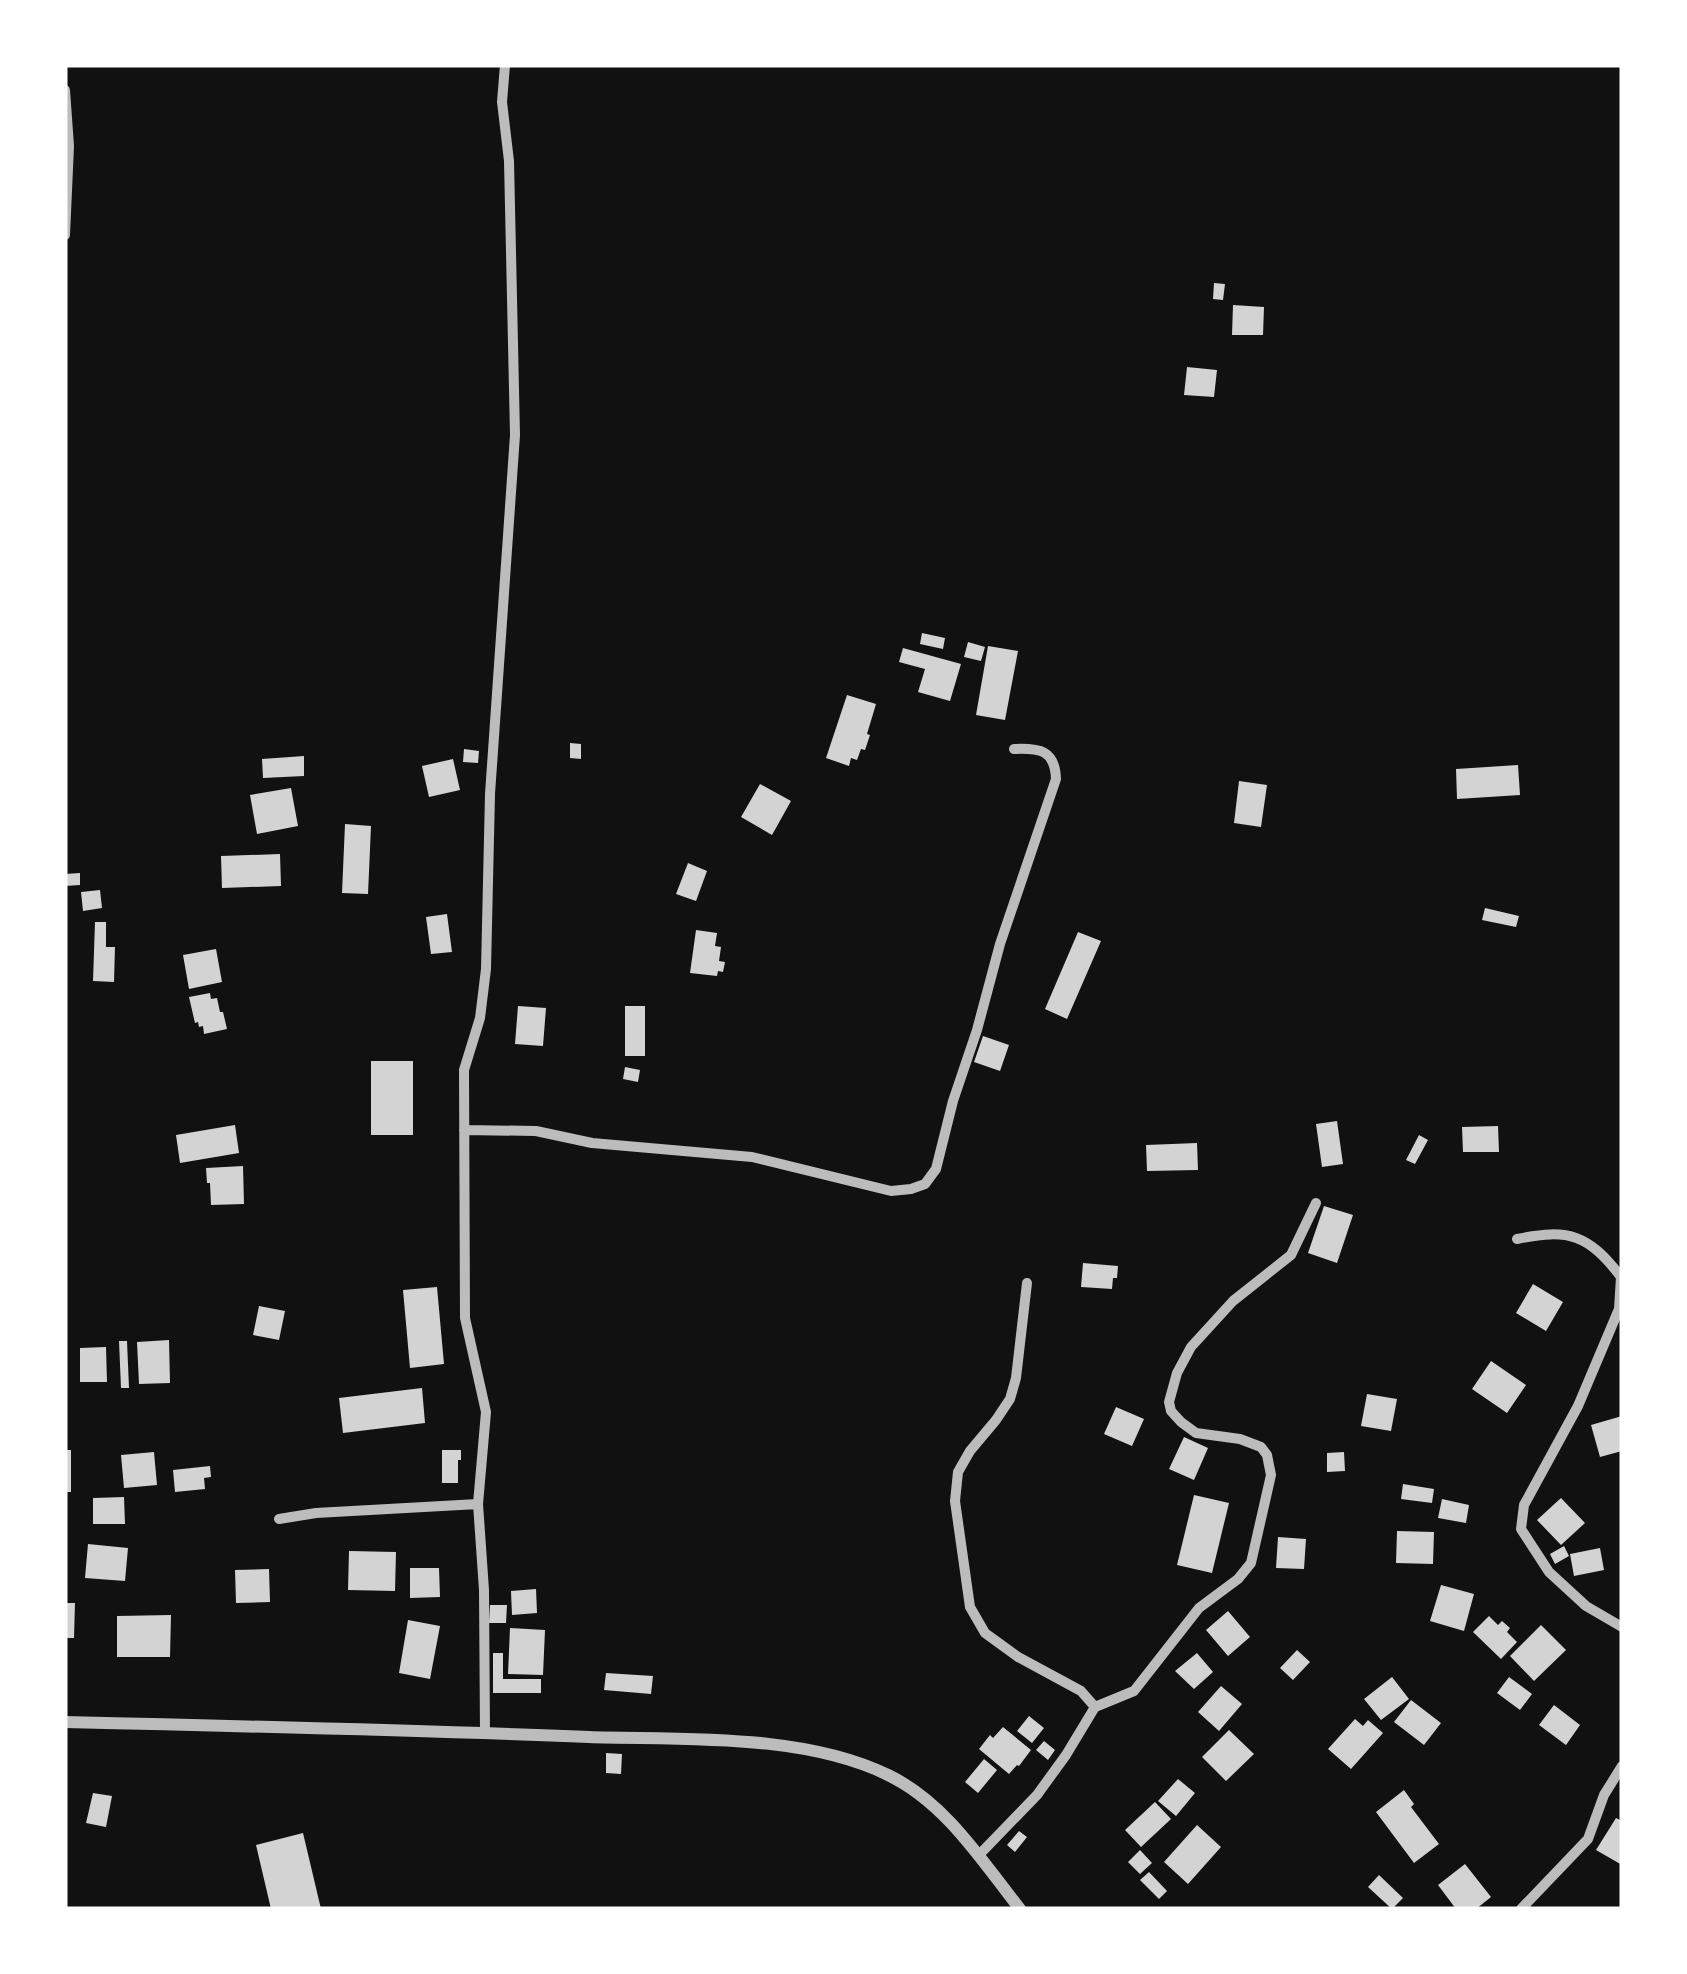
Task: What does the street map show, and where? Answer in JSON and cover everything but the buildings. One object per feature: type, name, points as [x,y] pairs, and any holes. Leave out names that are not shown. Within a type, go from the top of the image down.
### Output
[{"type":"street","points":[[486,1732],[478,1504],[486,1412],[465,1318],[464,1070],[480,1018],[486,969],[490,794],[515,435],[508,161],[502,102],[505,65]]},
{"type":"street","points":[[65,90],[70,146],[65,235]]},
{"type":"street","points":[[464,1130],[536,1131],[592,1142],[752,1157],[891,1190],[925,1184],[936,1169],[1000,944],[1056,778],[1056,764],[1048,754],[1030,748],[1014,749]]},
{"type":"street","points":[[978,1856],[1037,1795],[1095,1707],[1134,1691],[1199,1608],[1238,1580],[1252,1563],[1270,1475],[1267,1455],[1261,1447],[1240,1439],[1196,1433],[1181,1422],[1168,1402],[1191,1347],[1234,1301],[1291,1255],[1316,1203]]},
{"type":"street","points":[[1517,1238],[1563,1234],[1590,1243],[1621,1277],[1619,1309],[1578,1406],[1524,1504],[1521,1529],[1549,1572],[1586,1606],[1622,1627]]},
{"type":"street","points":[[1028,1283],[1010,1399],[958,1472],[955,1501],[970,1607],[985,1633],[1018,1657],[1081,1691],[1095,1707]]},
{"type":"street","points":[[279,1519],[316,1513],[478,1504]]},
{"type":"street","points":[[65,1722],[756,1743],[834,1755],[888,1775],[929,1800],[1020,1909]]},
{"type":"street","points":[[1521,1909],[1588,1839],[1604,1795],[1622,1766]]}]
